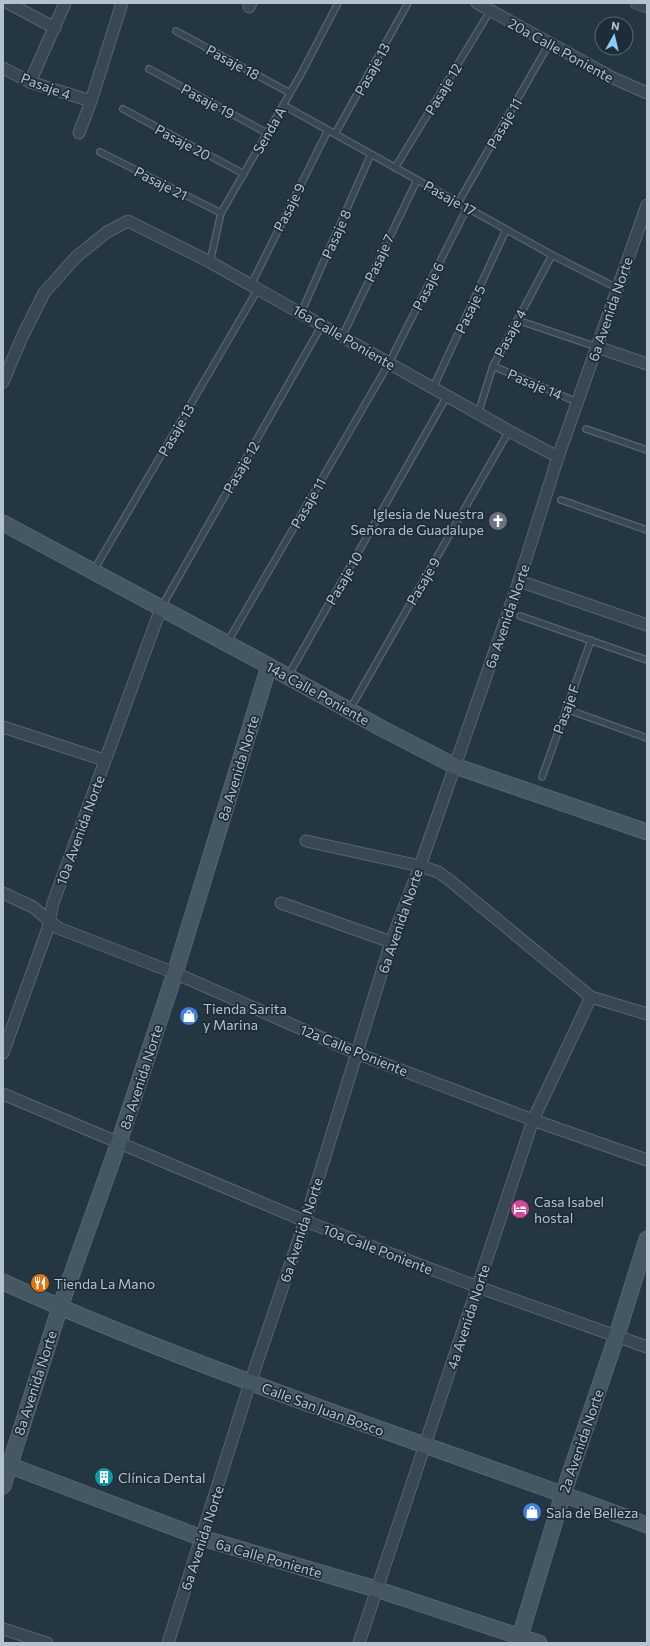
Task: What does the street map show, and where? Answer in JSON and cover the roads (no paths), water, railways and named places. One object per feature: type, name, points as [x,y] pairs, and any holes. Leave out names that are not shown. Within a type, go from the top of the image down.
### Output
[{"type":"street","points":[[8,3],[55,28]]},
{"type":"street","points":[[30,82],[66,3]]},
{"type":"street","points":[[79,133],[91,101],[122,3]]},
{"type":"street","name":"20a Calle Poniente","points":[[477,3],[613,78],[647,93]]},
{"type":"street","points":[[636,3],[647,7]]},
{"type":"street","name":"Pasaje 4","points":[[3,68],[30,82],[91,101]]},
{"type":"street","name":"6a Avenida Norte","points":[[168,1643],[250,1383],[305,1221],[391,942],[420,866],[455,766],[519,581],[558,457],[647,205]]},
{"type":"street","name":"16a Calle Poniente","points":[[3,382],[44,293],[76,257],[107,232],[128,221],[210,262],[478,414],[558,457]]},
{"type":"street","points":[[597,347],[647,364]]},
{"type":"street","name":"14a Calle Poniente","points":[[3,523],[288,676],[381,728],[455,766],[647,832]]},
{"type":"street","points":[[519,581],[647,625]]},
{"type":"street","name":"10a Avenida Norte","points":[[3,1053],[50,921],[53,903],[104,760],[161,608]]},
{"type":"street","name":"8a Avenida Norte","points":[[3,1486],[6,1464],[119,1142],[175,972],[269,666]]},
{"type":"street","points":[[3,727],[104,760]]},
{"type":"street","points":[[306,841],[420,866],[438,872],[591,997],[647,1014]]},
{"type":"street","name":"12a Calle Poniente","points":[[3,893],[33,907],[58,928],[175,972],[356,1053],[533,1120],[647,1160]]},
{"type":"street","points":[[281,903],[391,942]]},
{"type":"street","name":"4a Avenida Norte","points":[[359,1643],[533,1120],[591,997]]},
{"type":"street","name":"10a Calle Poniente","points":[[3,1094],[305,1221],[478,1287],[647,1347]]},
{"type":"street","name":"2a Avenida Norte","points":[[519,1640],[563,1494],[647,1239]]},
{"type":"street","name":"Calle San Juan Bosco","points":[[3,1282],[60,1308],[250,1383],[647,1525]]},
{"type":"street","name":"6a Calle Poniente","points":[[6,1464],[202,1538],[376,1589],[519,1640],[539,1643]]},
{"type":"street","points":[[3,1629],[47,1643]]},
{"type":"lane","name":"Senda A","points":[[210,262],[222,213],[290,93],[338,3]]},
{"type":"lane","name":"Pasaje 13","points":[[335,134],[408,3]]},
{"type":"lane","name":"Pasaje 12","points":[[395,168],[490,11]]},
{"type":"lane","name":"Pasaje 18","points":[[176,31],[290,93]]},
{"type":"lane","name":"Pasaje 11","points":[[458,203],[549,44]]},
{"type":"lane","name":"Pasaje 19","points":[[149,69],[267,133]]},
{"type":"lane","name":"Pasaje 17","points":[[283,105],[506,230],[618,288]]},
{"type":"lane","name":"Pasaje 20","points":[[123,109],[244,174]]},
{"type":"lane","name":"Pasaje 9","points":[[254,287],[328,130]]},
{"type":"lane","name":"Pasaje 21","points":[[100,152],[222,213]]},
{"type":"lane","name":"Pasaje 8","points":[[300,313],[371,154]]},
{"type":"lane","name":"Pasaje 7","points":[[342,337],[417,180]]},
{"type":"lane","name":"Pasaje 6","points":[[389,363],[467,208]]},
{"type":"lane","name":"Pasaje 5","points":[[433,388],[506,230]]},
{"type":"lane","name":"Pasaje 4","points":[[478,414],[493,366],[552,255]]},
{"type":"lane","name":"Pasaje 13","points":[[94,572],[254,287]]},
{"type":"lane","points":[[517,320],[597,347]]},
{"type":"lane","name":"Pasaje 12","points":[[161,608],[322,325]]},
{"type":"lane","name":"Pasaje 11","points":[[227,643],[389,363]]},
{"type":"lane","name":"Pasaje 14","points":[[493,366],[577,402]]},
{"type":"lane","name":"Pasaje 10","points":[[288,676],[447,396]]},
{"type":"lane","points":[[586,429],[647,450]]},
{"type":"lane","name":"Pasaje 9","points":[[350,710],[509,431]]},
{"type":"lane","points":[[561,500],[647,530]]},
{"type":"lane","points":[[520,616],[647,660]]},
{"type":"lane","name":"Pasaje F","points":[[542,777],[591,640]]},
{"type":"lane","points":[[566,709],[647,738]]},
{"type":"place","name":"Iglesia de Nuestra Señora de Guadalupe","points":[[498,521]]},
{"type":"place","name":"Tienda Sarita y Marina","points":[[189,1016]]},
{"type":"place","name":"Casa Isabel hostal","points":[[520,1209]]},
{"type":"place","name":"Tienda La Mano","points":[[40,1283]]},
{"type":"place","name":"Clínica Dental","points":[[104,1477]]},
{"type":"place","name":"Sala de Belleza","points":[[532,1512]]}]
